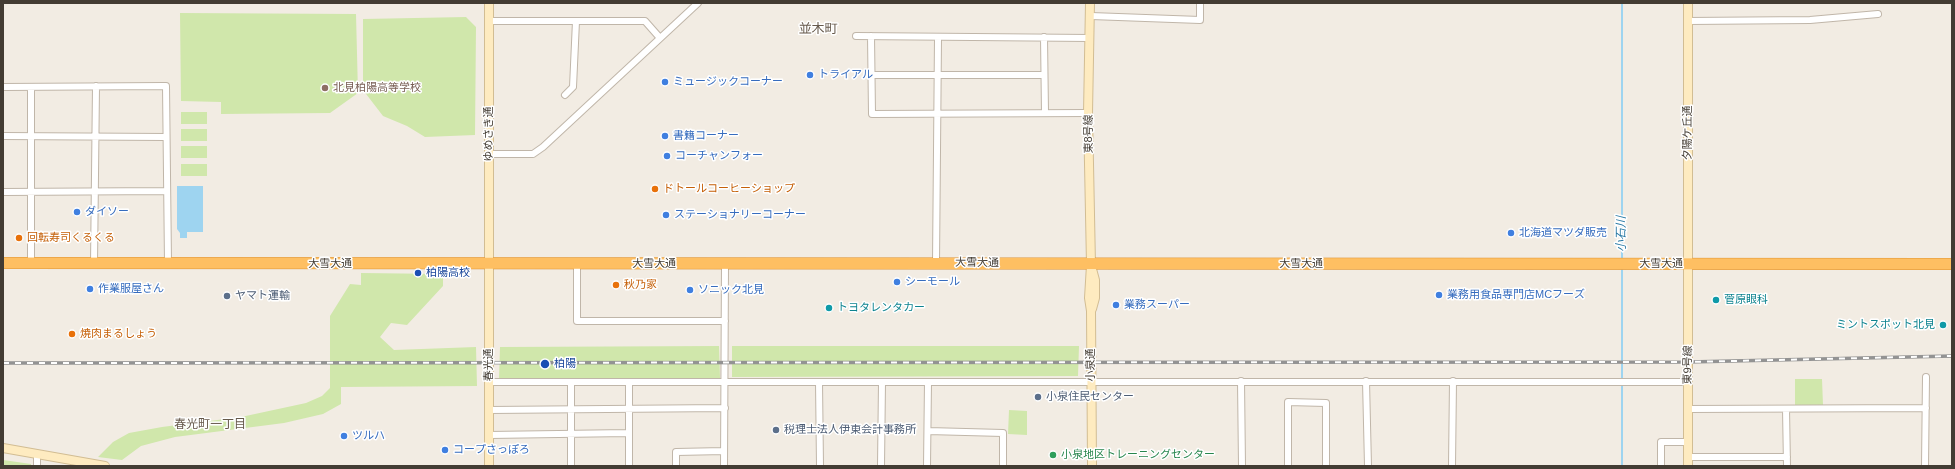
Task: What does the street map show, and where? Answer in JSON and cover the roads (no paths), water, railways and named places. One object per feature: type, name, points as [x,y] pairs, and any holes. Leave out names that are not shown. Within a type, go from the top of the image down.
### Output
[{"type":"highway","name":"大雪大通","points":[[3,263],[725,265],[936,263],[1952,264]]},
{"type":"street","name":"ゆめさき通","points":[[488,264],[489,3]]},
{"type":"street","points":[[489,154],[533,154],[544,147],[698,3]]},
{"type":"street","name":"東8号線","points":[[1090,3],[1091,16],[1088,113],[1091,264]]},
{"type":"street","points":[[1091,16],[1200,20],[1200,3]]},
{"type":"street","name":"夕陽ケ丘通","points":[[1688,3],[1688,264]]},
{"type":"street","points":[[1688,21],[1810,20],[1878,14]]},
{"type":"street","points":[[489,21],[645,21],[660,38]]},
{"type":"street","points":[[565,95],[573,87],[576,21]]},
{"type":"street","points":[[856,36],[938,38],[1090,38]]},
{"type":"street","points":[[871,36],[872,114],[937,112],[1045,114],[1088,113]]},
{"type":"street","points":[[1044,37],[1045,114]]},
{"type":"street","points":[[936,263],[938,38]]},
{"type":"street","points":[[872,75],[1044,75]]},
{"type":"street","points":[[94,264],[94,137],[96,86]]},
{"type":"street","points":[[3,87],[166,86],[168,263]]},
{"type":"street","points":[[31,87],[30,192],[32,263]]},
{"type":"street","points":[[3,136],[166,137]]},
{"type":"street","points":[[3,192],[167,191]]},
{"type":"street","name":"春光通","points":[[488,264],[489,466]]},
{"type":"street","points":[[577,264],[577,321],[725,322]]},
{"type":"street","name":"小泉通","points":[[1091,264],[1089,298],[1091,311],[1092,466]]},
{"type":"street","name":"東9号線","points":[[1688,264],[1688,466]]},
{"type":"street","points":[[724,466],[725,265]]},
{"type":"street","points":[[1925,466],[1926,377]]},
{"type":"street","points":[[1241,381],[1242,466]]},
{"type":"street","points":[[1366,381],[1368,466]]},
{"type":"street","points":[[1452,466],[1453,381]]},
{"type":"street","points":[[488,382],[1688,382]]},
{"type":"street","points":[[629,382],[629,466]]},
{"type":"street","points":[[819,382],[820,466]]},
{"type":"street","points":[[881,466],[882,382]]},
{"type":"street","points":[[927,466],[928,382]]},
{"type":"street","points":[[571,383],[571,466]]},
{"type":"street","points":[[1288,466],[1288,402],[1326,402],[1326,466]]},
{"type":"street","points":[[489,410],[725,408]]},
{"type":"street","points":[[1688,409],[1926,408]]},
{"type":"street","points":[[1786,409],[1787,466]]},
{"type":"street","points":[[928,431],[1003,433],[1003,466]]},
{"type":"street","points":[[489,435],[628,433]]},
{"type":"street","points":[[1661,466],[1661,442],[1688,442]]},
{"type":"street","points":[[3,448],[105,466]]},
{"type":"street","points":[[676,466],[676,452],[724,451]]},
{"type":"street","points":[[37,454],[37,466]]},
{"type":"street","points":[[1688,456],[1787,457]]},
{"type":"water","points":[[177,186],[203,186],[203,232],[187,232],[187,238],[180,238],[180,233],[177,229]]},
{"type":"waterway","name":"小石川","points":[[1622,3],[1622,260]]},
{"type":"waterway","name":"小石川","points":[[1622,268],[1622,466]]},
{"type":"railway","points":[[3,363],[1688,362],[1952,356]]},
{"type":"place","name":"トライアル","points":[[810,75]]},
{"type":"place","name":"ミュージックコーナー","points":[[665,82]]},
{"type":"place","name":"北見柏陽高等学校","points":[[325,88]]},
{"type":"place","name":"書籍コーナー","points":[[665,136]]},
{"type":"place","name":"コーチャンフォー","points":[[667,156]]},
{"type":"place","name":"ドトールコーヒーショップ","points":[[655,189]]},
{"type":"place","name":"ダイソー","points":[[77,212]]},
{"type":"place","name":"ステーショナリーコーナー","points":[[666,215]]},
{"type":"place","name":"北海道マツダ販売","points":[[1511,233]]},
{"type":"place","name":"回転寿司くるくる","points":[[19,238]]},
{"type":"place","name":"柏陽高校","points":[[418,273]]},
{"type":"place","name":"シーモール","points":[[897,282]]},
{"type":"place","name":"秋乃家","points":[[616,285]]},
{"type":"place","name":"作業服屋さん","points":[[90,289]]},
{"type":"place","name":"ソニック北見","points":[[690,290]]},
{"type":"place","name":"業務用食品専門店MCフーズ","points":[[1439,295]]},
{"type":"place","name":"ヤマト運輸","points":[[227,296]]},
{"type":"place","name":"菅原眼科","points":[[1716,300]]},
{"type":"place","name":"業務スーパー","points":[[1116,305]]},
{"type":"place","name":"トヨタレンタカー","points":[[829,308]]},
{"type":"place","name":"ミントスポット北見","points":[[1943,325]]},
{"type":"place","name":"焼肉まるしょう","points":[[72,334]]},
{"type":"place","name":"柏陽","points":[[545,364]]},
{"type":"place","name":"小泉住民センター","points":[[1038,397]]},
{"type":"place","name":"税理士法人伊東会計事務所","points":[[776,430]]},
{"type":"place","name":"ツルハ","points":[[344,436]]},
{"type":"place","name":"コープさっぽろ","points":[[445,450]]},
{"type":"place","name":"小泉地区トレーニングセンター","points":[[1053,455]]},
{"type":"district","name":"並木町","points":[[818,29]]},
{"type":"district","name":"春光町一丁目","points":[[210,425]]}]
